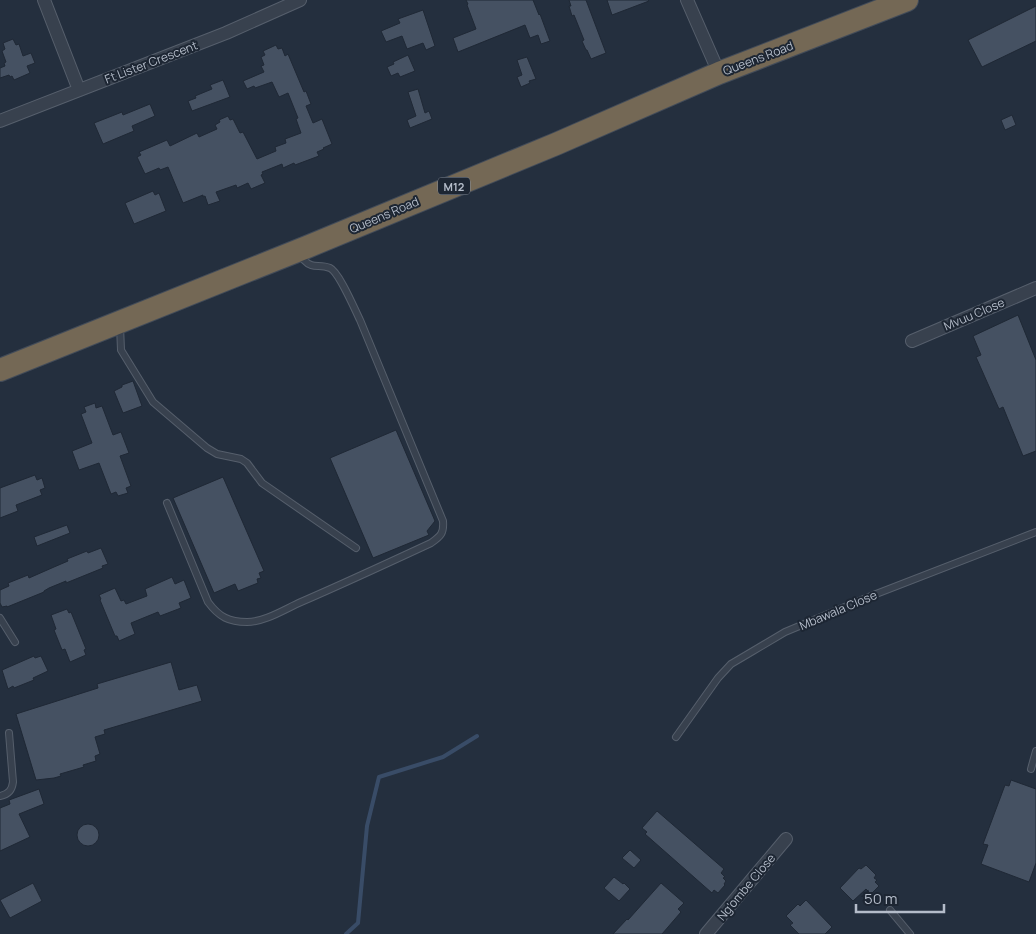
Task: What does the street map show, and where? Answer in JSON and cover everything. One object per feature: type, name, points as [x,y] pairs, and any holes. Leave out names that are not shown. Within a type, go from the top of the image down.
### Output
[{"type":"highway","name":"Queens Road","points":[[0,370],[307,247],[719,74],[907,0]]},
{"type":"street","points":[[44,0],[79,90]]},
{"type":"street","name":"Ft Lister Crescent","points":[[0,121],[226,33],[300,0]]},
{"type":"street","points":[[688,0],[719,74]]},
{"type":"street","name":"Mvuu Close","points":[[912,341],[1036,288]]},
{"type":"street","name":"Ng'ombe Close","points":[[706,934],[786,839]]},
{"type":"lane","points":[[167,503],[208,602],[224,618],[237,621],[261,620],[431,543],[442,534],[444,521],[352,302],[333,270],[329,267],[312,266],[304,260],[307,247]]},
{"type":"lane","points":[[120,322],[121,350],[153,402],[207,448],[218,454],[242,459],[262,482],[356,548]]},
{"type":"lane","name":"Mbawala Close","points":[[676,737],[718,678],[731,664],[753,650],[785,632],[876,594],[1036,532]]},
{"type":"lane","points":[[0,618],[15,642]]},
{"type":"lane","points":[[0,796],[9,792],[14,782],[9,733]]},
{"type":"lane","points":[[1030,769],[1036,750]]},
{"type":"lane","points":[[890,910],[910,934]]},
{"type":"building","points":[[466,0],[533,0],[550,41],[541,44],[538,35],[530,38],[525,25],[458,52],[453,38],[476,29]]},
{"type":"building","points":[[569,0],[586,0],[606,53],[591,59],[582,41],[584,40],[574,15],[572,16]]},
{"type":"building","points":[[607,0],[648,0],[649,1],[612,15]]},
{"type":"building","points":[[1036,6],[1036,41],[982,67],[968,40]]},
{"type":"building","points":[[423,10],[435,46],[426,50],[423,43],[407,49],[402,36],[386,42],[381,31],[400,23],[398,19]]},
{"type":"building","points":[[13,39],[16,45],[19,44],[23,56],[31,53],[35,63],[27,66],[30,73],[14,80],[9,75],[0,78],[0,68],[5,66],[4,63],[6,62],[2,51],[5,49],[3,43]]},
{"type":"building","points":[[276,45],[278,49],[282,48],[285,56],[288,54],[304,92],[306,91],[311,104],[306,106],[313,123],[322,119],[332,144],[317,152],[319,156],[283,168],[282,164],[262,172],[263,174],[261,175],[265,183],[251,189],[248,183],[237,188],[236,185],[216,192],[220,201],[208,205],[203,195],[183,203],[168,167],[160,170],[159,168],[145,174],[137,157],[141,155],[139,152],[167,140],[170,146],[197,133],[199,137],[217,129],[215,125],[220,122],[219,120],[228,116],[230,120],[233,119],[240,133],[243,132],[257,159],[276,151],[275,147],[286,143],[285,139],[301,133],[296,119],[298,118],[288,93],[279,97],[272,82],[247,89],[243,81],[264,72],[261,66],[264,65],[261,57],[265,55],[263,51]]},
{"type":"building","points":[[408,55],[415,71],[400,77],[398,73],[391,76],[387,67]]},
{"type":"building","points":[[527,57],[536,79],[529,81],[530,83],[521,87],[517,77],[522,75],[517,60]]},
{"type":"building","points":[[223,80],[230,97],[192,111],[188,101],[212,89],[210,85]]},
{"type":"building","points":[[418,89],[425,113],[429,111],[432,119],[410,128],[407,120],[416,116],[408,92]]},
{"type":"building","points":[[150,104],[155,116],[132,126],[134,131],[103,144],[94,123],[122,112],[123,115]]},
{"type":"building","points":[[1012,115],[1016,125],[1005,130],[1001,120]]},
{"type":"building","points":[[153,191],[155,195],[159,193],[166,211],[134,224],[125,203]]},
{"type":"building","points":[[1018,315],[1036,360],[1036,451],[1023,456],[1003,407],[999,409],[976,357],[981,355],[973,336]]},
{"type":"building","points":[[133,381],[142,406],[123,413],[114,391],[122,387],[122,385]]},
{"type":"building","points":[[95,403],[96,408],[102,406],[113,435],[121,432],[129,453],[120,456],[131,486],[126,488],[128,493],[118,496],[116,492],[111,494],[99,463],[79,470],[72,451],[92,443],[81,414],[86,412],[84,407]]},
{"type":"building","points":[[396,430],[435,521],[427,531],[429,535],[373,558],[330,458]]},
{"type":"building","points":[[35,475],[37,480],[42,478],[45,488],[40,490],[42,495],[16,505],[18,511],[0,518],[0,488]]},
{"type":"building","points":[[223,477],[264,571],[259,573],[261,578],[257,579],[258,583],[238,591],[235,584],[214,593],[173,498]]},
{"type":"building","points":[[67,525],[70,533],[37,546],[34,537]]},
{"type":"building","points":[[101,548],[108,564],[102,566],[103,568],[66,583],[66,581],[7,607],[2,607],[0,603],[0,590],[9,586],[8,583],[28,575],[29,578],[68,561],[67,559]]},
{"type":"building","points":[[172,577],[175,584],[184,580],[191,598],[179,603],[181,608],[160,616],[158,612],[131,623],[135,634],[119,641],[117,636],[115,636],[99,595],[115,588],[121,601],[124,600],[126,604],[147,596],[145,589]]},
{"type":"building","points":[[67,609],[69,613],[71,612],[86,649],[84,650],[86,655],[70,662],[65,649],[62,650],[54,630],[56,629],[51,615]]},
{"type":"building","points":[[34,656],[35,658],[41,656],[48,671],[33,678],[34,680],[8,689],[2,670]]},
{"type":"building","points":[[171,662],[179,690],[197,685],[202,701],[104,730],[105,734],[95,737],[100,754],[95,756],[96,761],[83,765],[84,767],[60,774],[61,776],[36,780],[16,714],[98,688],[97,684]]},
{"type":"building","points":[[1011,780],[1036,789],[1036,863],[1029,882],[981,864],[988,845],[983,844],[1005,785],[1009,786]]},
{"type":"building","points":[[39,789],[44,804],[19,814],[30,837],[0,851],[0,808],[10,804],[9,800]]},
{"type":"building","points":[[657,811],[724,869],[721,873],[725,877],[723,878],[726,881],[725,885],[718,893],[714,890],[712,893],[645,834],[647,832],[642,828]]},
{"type":"building","points":[[84,824],[92,824],[99,831],[99,839],[92,846],[84,846],[77,839],[77,831]]},
{"type":"building","points":[[630,850],[641,860],[634,868],[622,858]]},
{"type":"building","points":[[866,865],[876,875],[874,878],[877,880],[875,882],[879,886],[871,894],[866,889],[853,901],[840,888],[859,868],[861,869]]},
{"type":"building","points":[[614,877],[630,889],[619,901],[604,888]]},
{"type":"building","points":[[33,883],[42,901],[10,918],[0,900]]},
{"type":"building","points":[[661,883],[684,903],[678,909],[681,912],[662,934],[613,934],[628,920]]},
{"type":"building","points":[[806,900],[832,927],[825,934],[799,934],[790,925],[793,923],[786,916],[798,904],[800,906]]},
{"type":"waterway","points":[[346,934],[358,923],[367,826],[379,777],[443,757],[477,736]]}]
